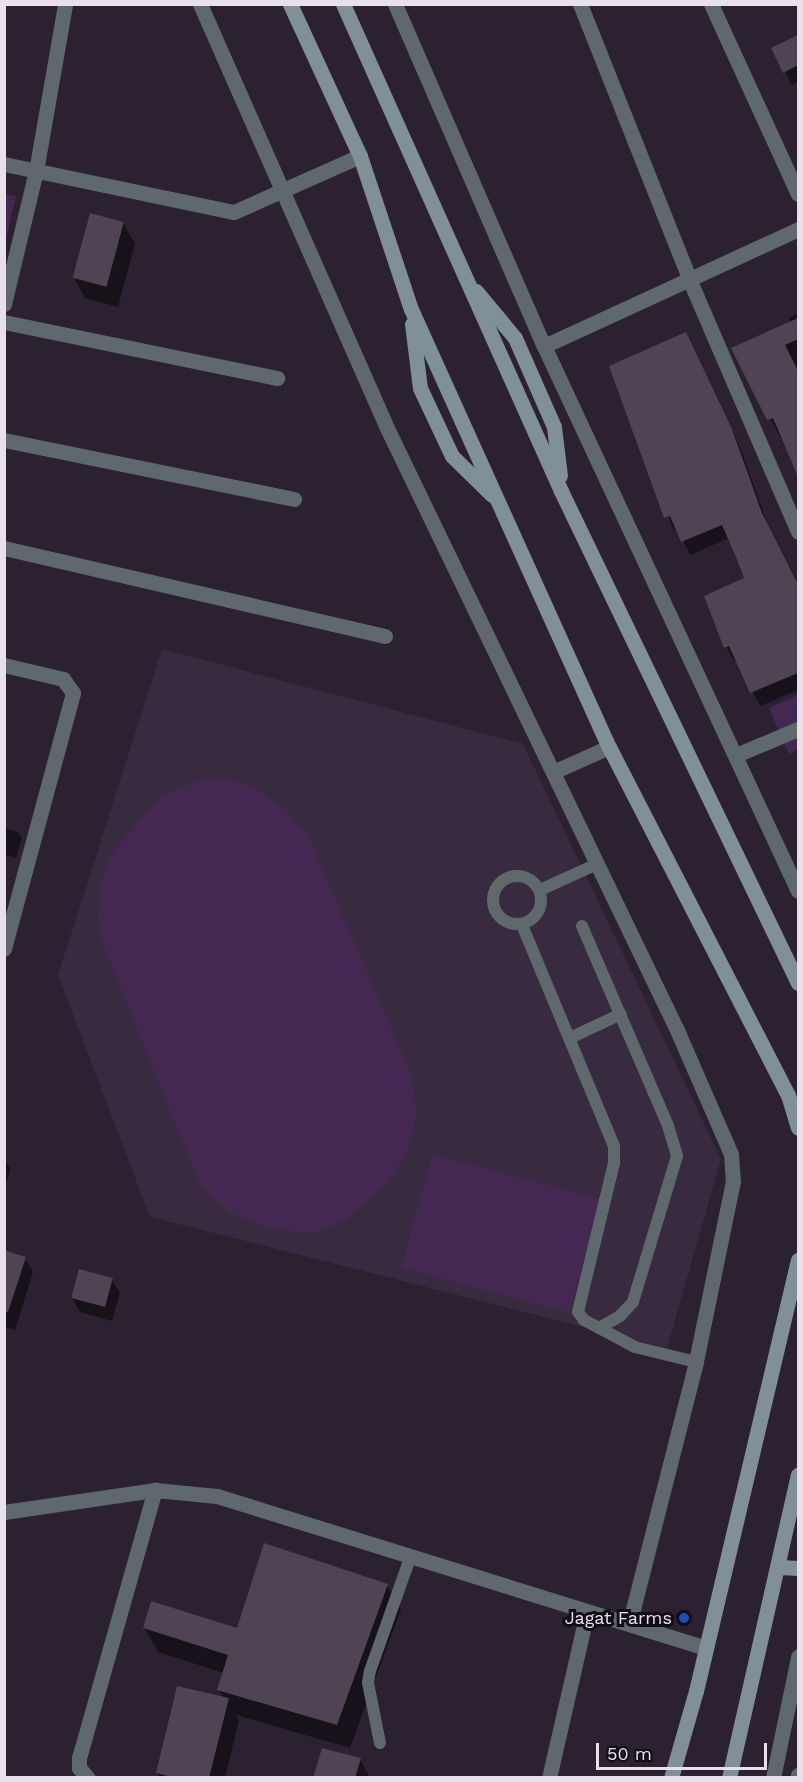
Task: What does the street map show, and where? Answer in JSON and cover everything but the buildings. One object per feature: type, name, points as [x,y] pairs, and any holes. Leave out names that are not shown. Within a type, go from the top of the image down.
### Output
[{"type":"street","points":[[4,304],[36,171],[65,4]]},
{"type":"street","points":[[200,4],[387,428],[597,864],[731,1154],[733,1181],[696,1362],[628,1624]]},
{"type":"street","points":[[290,4],[360,156],[411,309],[498,502],[609,747],[788,1095],[798,1128]]},
{"type":"street","points":[[343,4],[561,490],[798,983]]},
{"type":"street","points":[[395,4],[544,345],[798,891]]},
{"type":"street","points":[[580,4],[690,281],[798,532]]},
{"type":"street","points":[[711,4],[798,194]]},
{"type":"street","points":[[4,164],[234,212],[360,156]]},
{"type":"street","points":[[544,345],[690,281],[798,229]]},
{"type":"street","points":[[463,275],[515,338],[554,427],[561,490]]},
{"type":"street","points":[[411,309],[420,388],[452,456],[498,502]]},
{"type":"street","points":[[4,322],[277,378]]},
{"type":"street","points":[[4,440],[294,500]]},
{"type":"street","points":[[4,548],[385,636]]},
{"type":"street","points":[[4,665],[63,679],[73,693],[4,949]]},
{"type":"street","points":[[736,755],[798,729]]},
{"type":"street","points":[[553,772],[609,747]]},
{"type":"street","points":[[671,1778],[706,1648],[798,1260]]},
{"type":"street","points":[[729,1778],[779,1567],[798,1475]]},
{"type":"street","points":[[4,1512],[155,1490],[217,1496],[410,1558],[706,1648]]},
{"type":"street","points":[[87,1777],[79,1768],[79,1758],[155,1490]]},
{"type":"street","points":[[779,1567],[798,1568]]},
{"type":"street","points":[[549,1778],[587,1612]]},
{"type":"street","points":[[773,1778],[798,1662]]},
{"type":"lane","points":[[540,890],[597,864]]},
{"type":"lane","points":[[518,876],[531,880],[540,890],[542,903],[538,914],[522,925],[500,919],[493,907],[495,890],[507,878],[518,876]]},
{"type":"lane","points":[[522,925],[614,1146],[614,1163],[579,1306],[584,1320],[640,1348],[696,1362]]},
{"type":"lane","points":[[582,926],[621,1014],[677,1156],[633,1302],[620,1316],[599,1328]]},
{"type":"lane","points":[[570,1038],[621,1014]]},
{"type":"lane","points":[[380,1743],[369,1677],[410,1558]]},
{"type":"shaded area","points":[[4,194],[16,196],[5,243]]},
{"type":"shaded area","points":[[162,649],[523,744],[721,1159],[667,1348],[150,1217],[58,975]]},
{"type":"shaded area","points":[[798,695],[798,749],[789,754],[769,708]]},
{"type":"shaded area","points":[[232,780],[255,788],[286,809],[309,837],[411,1073],[417,1113],[409,1149],[390,1181],[347,1219],[315,1234],[268,1228],[228,1212],[199,1183],[104,947],[98,920],[100,885],[111,854],[161,797],[196,781]]},
{"type":"shaded area","points":[[432,1154],[600,1199],[570,1313],[401,1268]]},
{"type":"place","name":"Jagat Farms","points":[[684,1618]]}]
